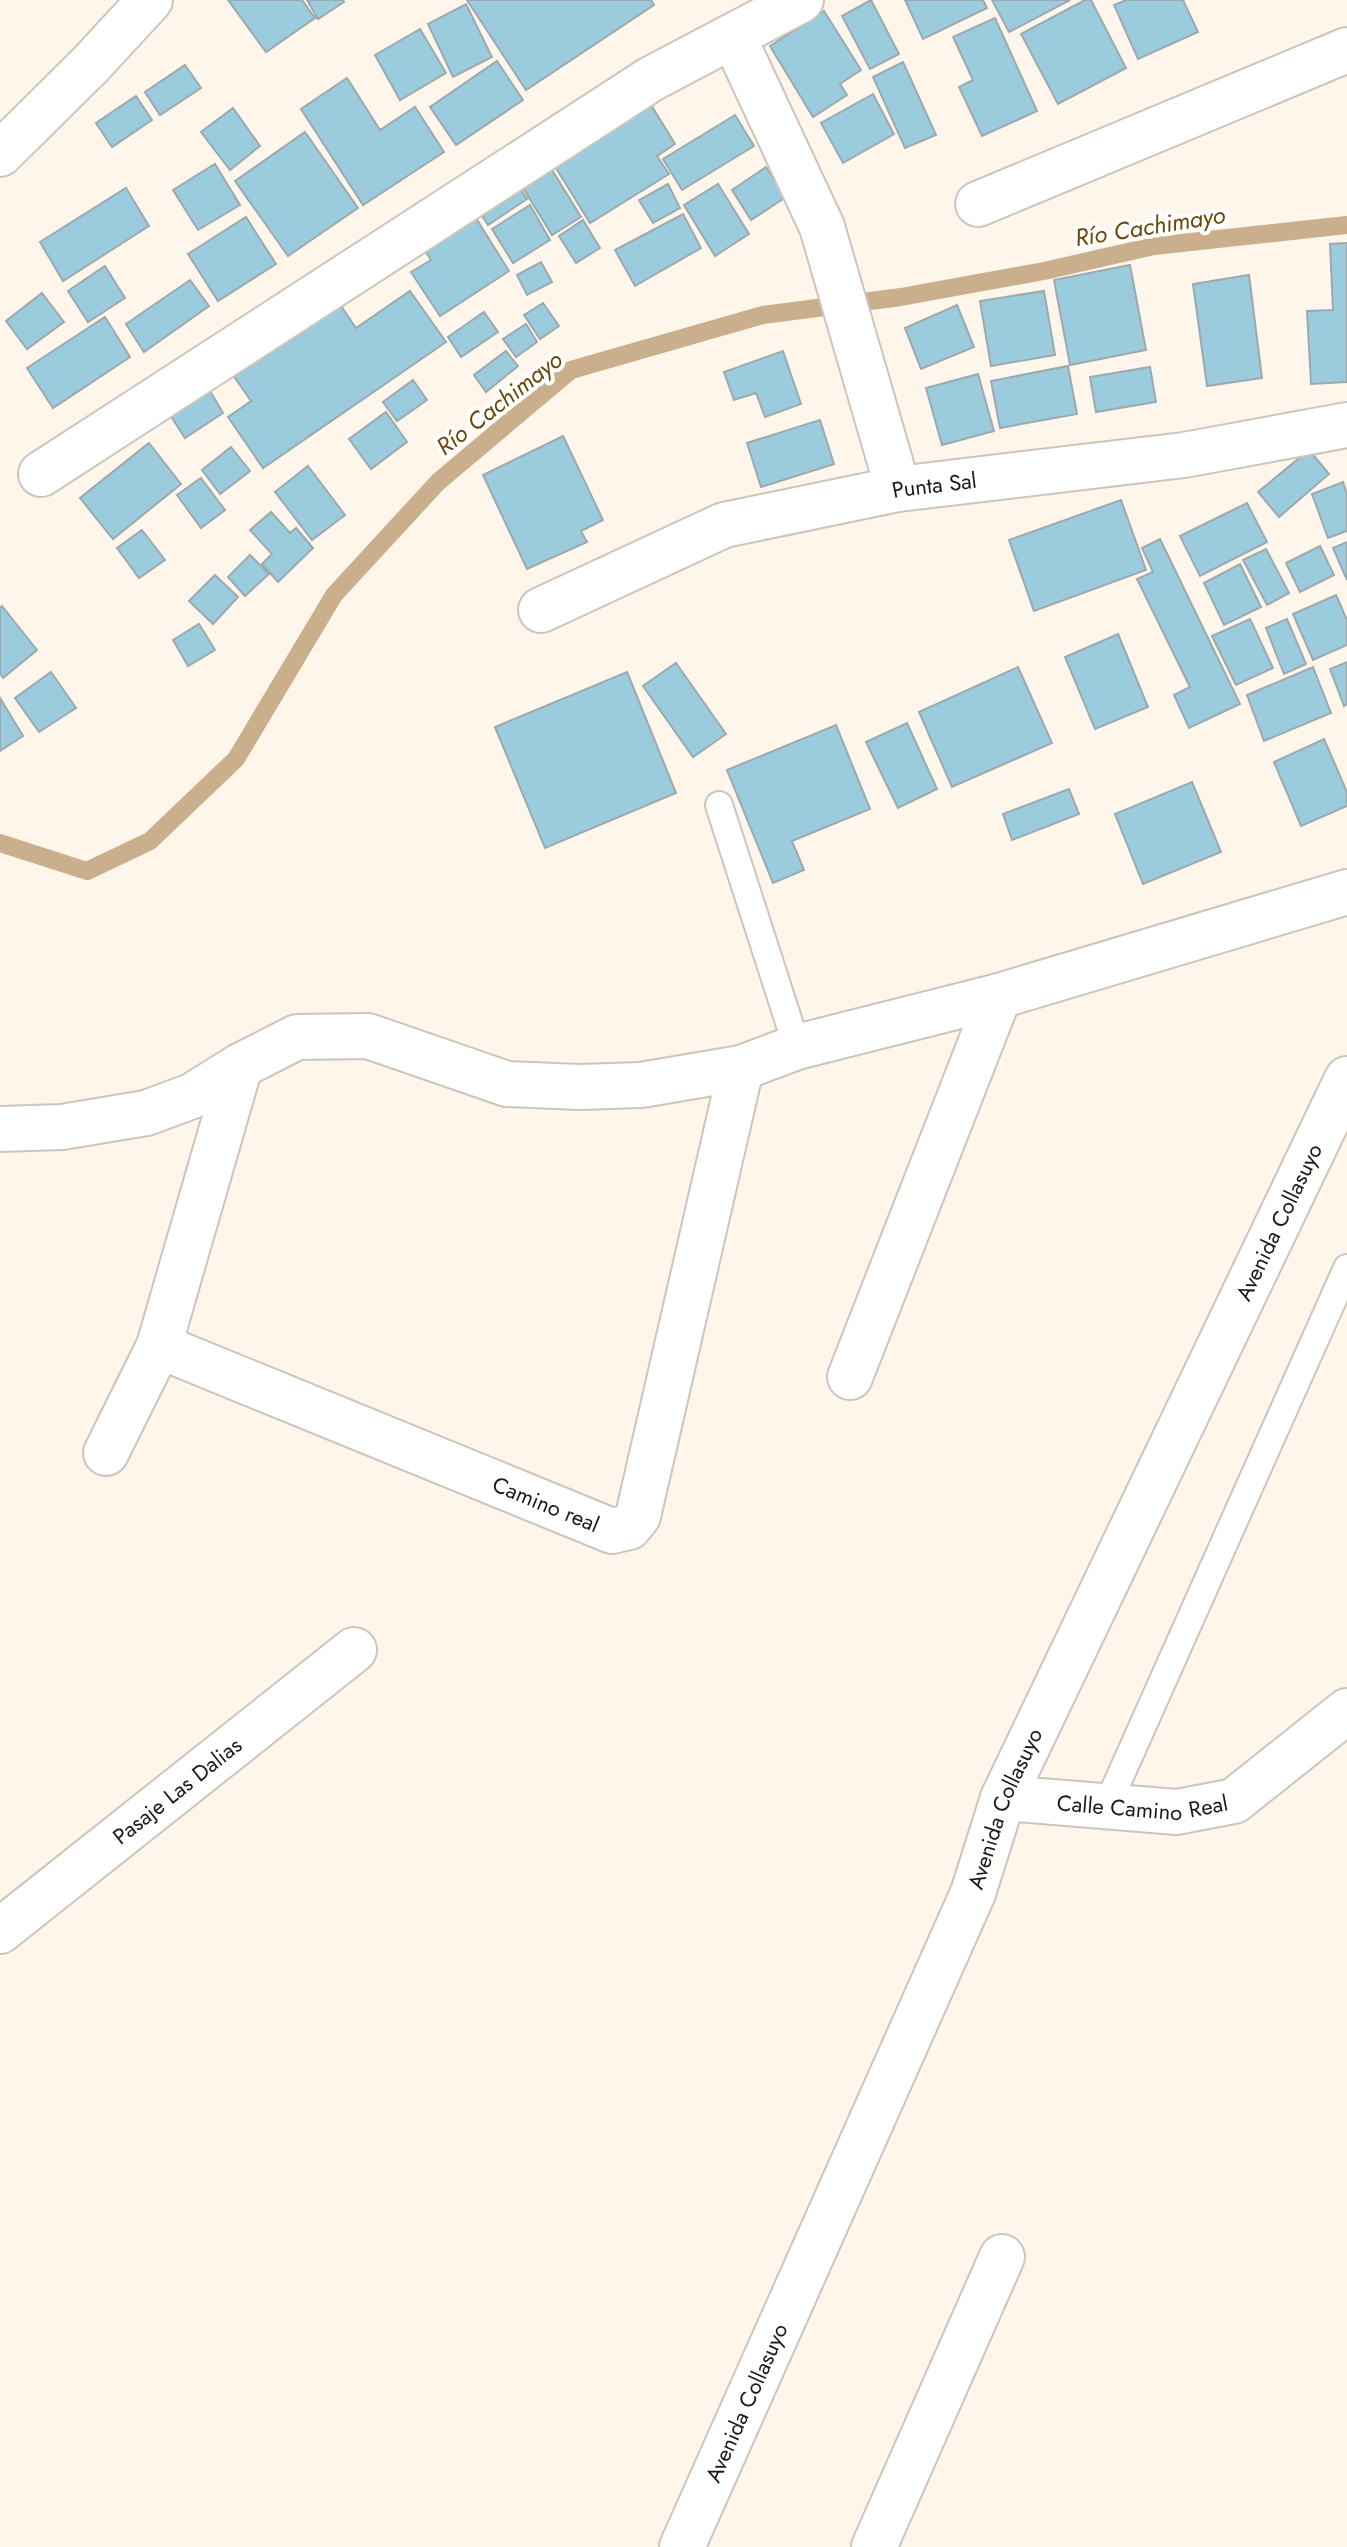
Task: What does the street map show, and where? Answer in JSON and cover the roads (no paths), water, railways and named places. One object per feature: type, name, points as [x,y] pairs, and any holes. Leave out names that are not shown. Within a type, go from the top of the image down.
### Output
[{"type":"street","points":[[0,154],[150,0]]},
{"type":"street","points":[[41,474],[651,79],[801,0]]},
{"type":"street","points":[[733,36],[822,227],[898,489]]},
{"type":"street","points":[[978,204],[1347,50]]},
{"type":"street","name":"Punta Sal","points":[[541,610],[724,525],[898,489],[1184,455],[1347,425]]},
{"type":"street","points":[[0,1129],[62,1127],[146,1113],[192,1096],[240,1066],[297,1037],[368,1036],[507,1084],[579,1087],[641,1085],[741,1068],[797,1047],[999,996],[1347,892]]},
{"type":"street","points":[[850,1377],[999,996]]},
{"type":"street","points":[[106,1453],[159,1346],[240,1066]]},
{"type":"street","name":"Camino real","points":[[159,1346],[612,1531],[629,1527],[638,1516],[741,1068]]},
{"type":"street","name":"Avenida Collasuyo","points":[[682,2547],[973,1893],[1003,1798],[1347,1079]]},
{"type":"street","name":"Pasaje Las Dalias","points":[[0,1931],[354,1650]]},
{"type":"street","name":"Calle Camino Real","points":[[1003,1798],[1177,1812],[1234,1801],[1347,1711]]},
{"type":"street","points":[[874,2547],[1002,2257]]},
{"type":"lane","points":[[719,805],[797,1047]]},
{"type":"lane","points":[[1106,1808],[1347,1268]]},
{"type":"waterway","name":"Río Cachimayo","points":[[0,843],[87,871],[150,841],[236,759],[334,595],[438,482],[571,370],[763,315],[901,297],[1044,271],[1154,246],[1347,225]]}]
